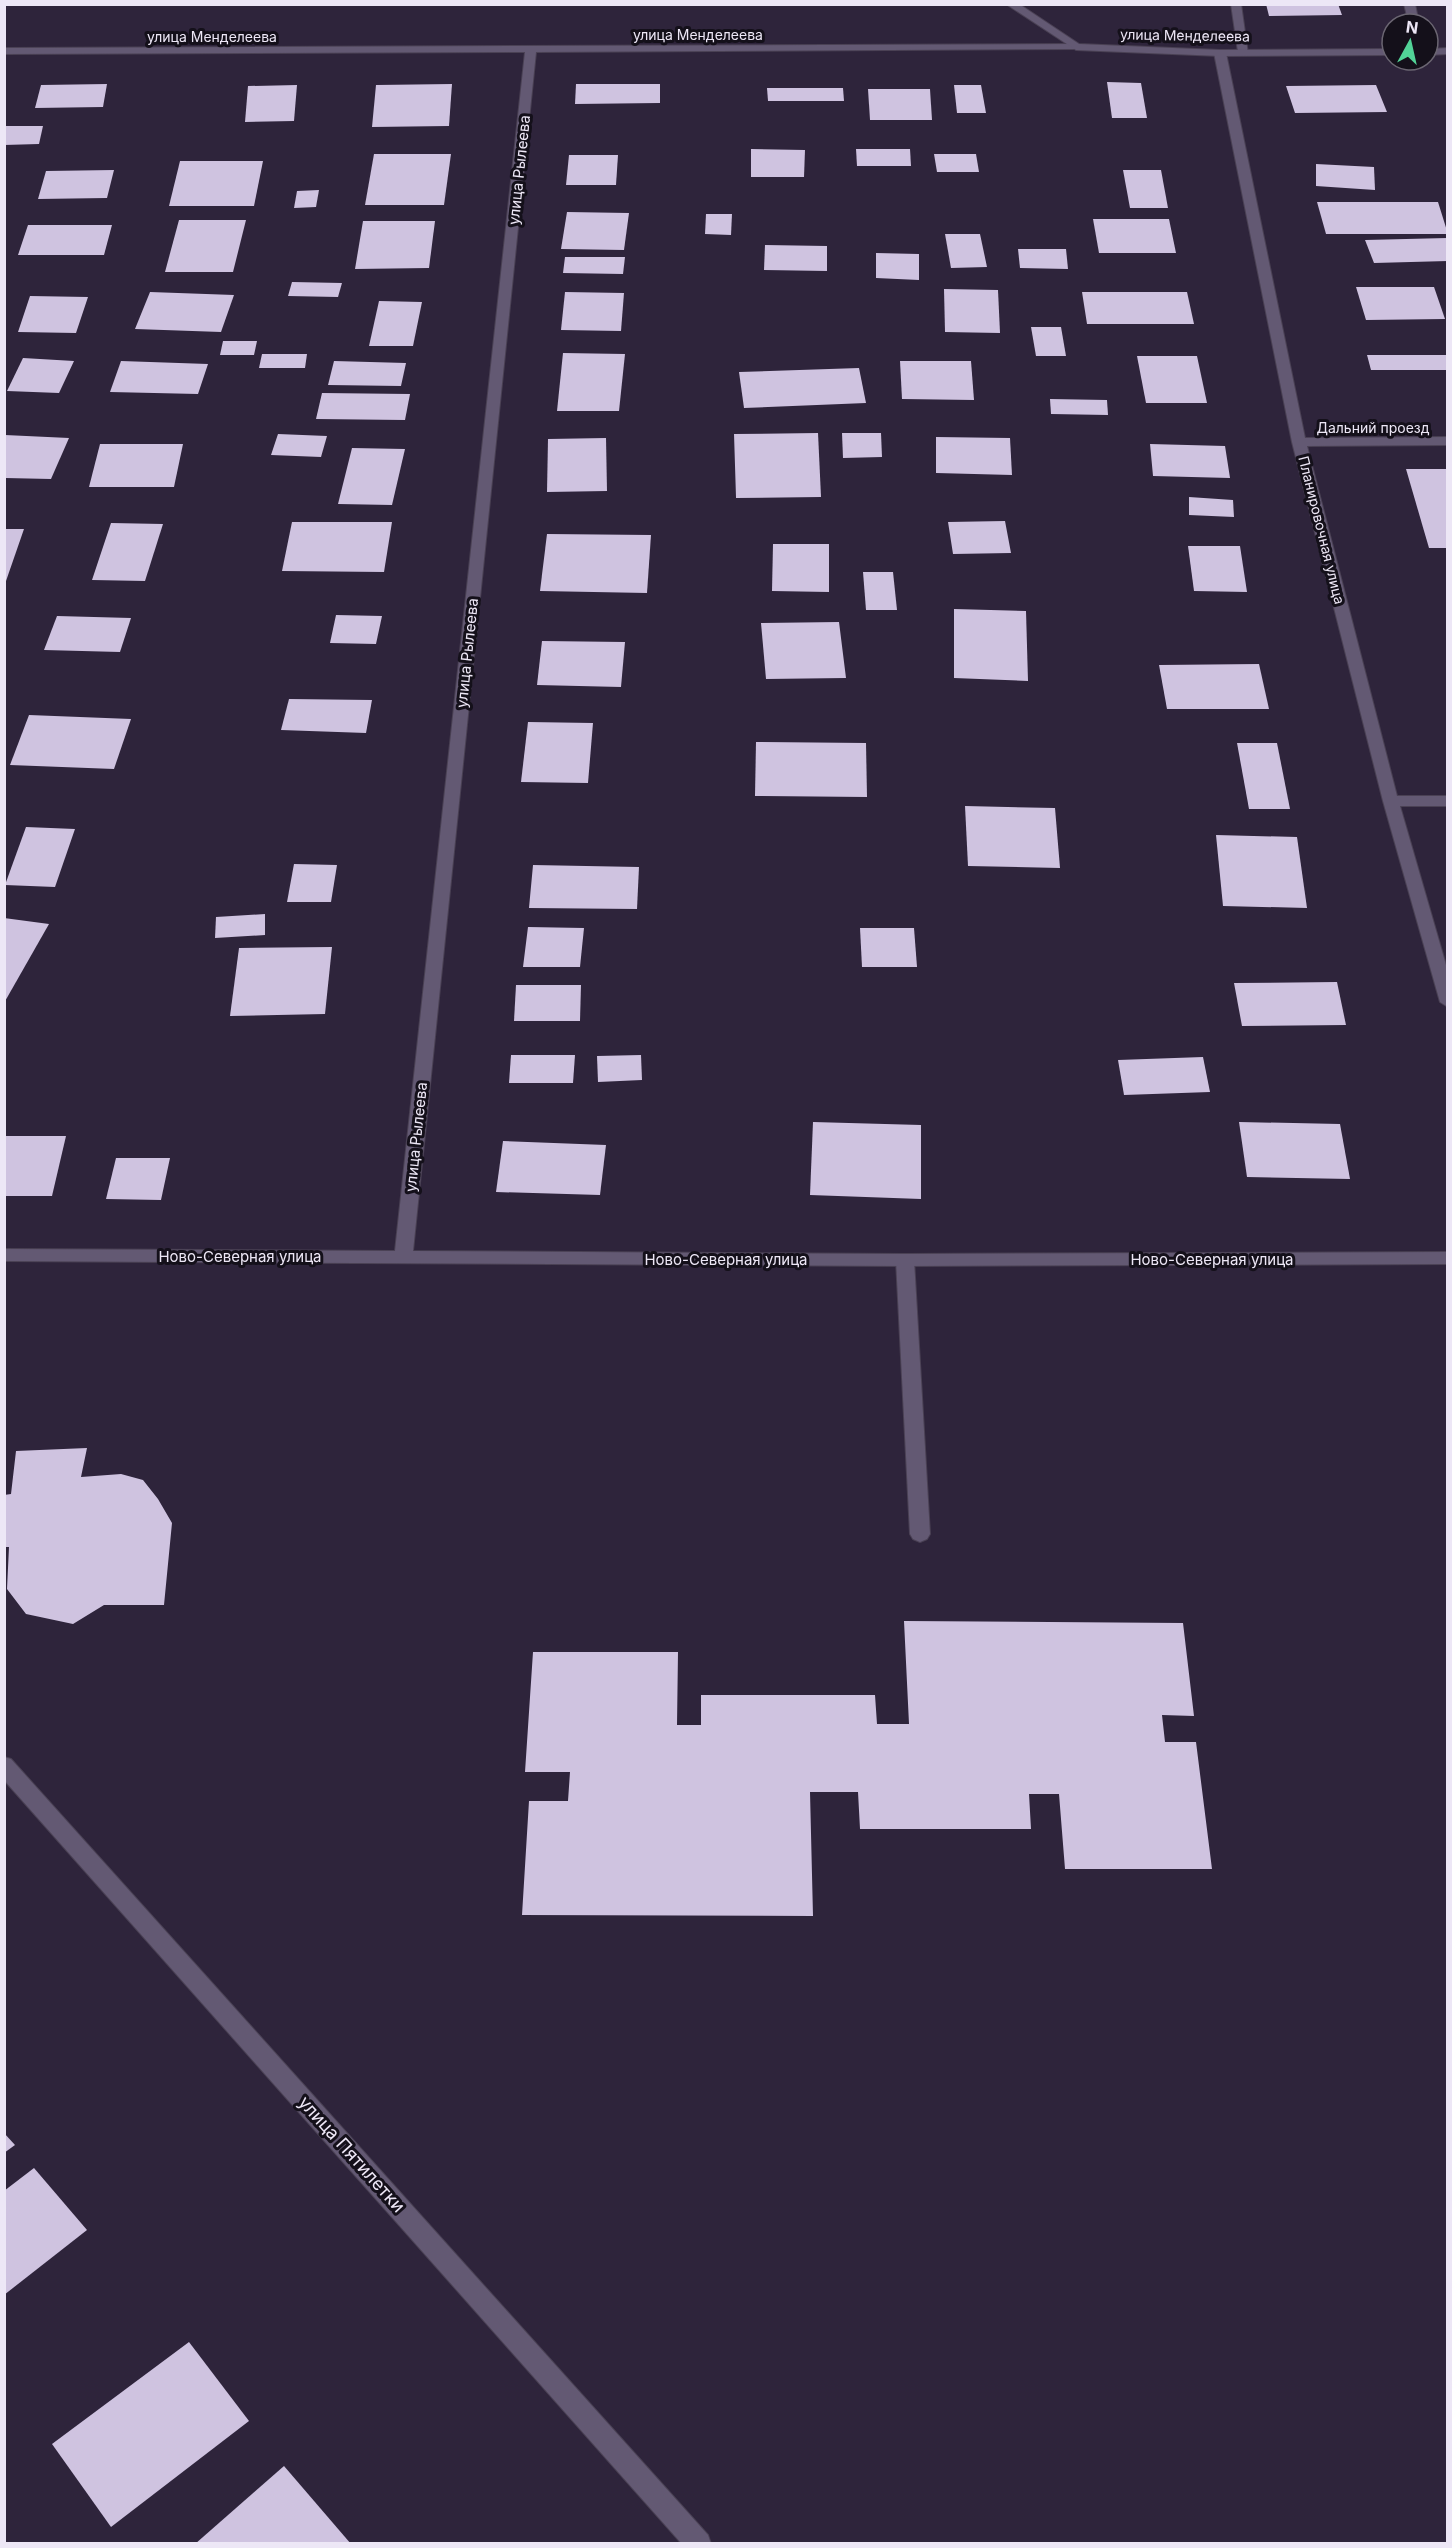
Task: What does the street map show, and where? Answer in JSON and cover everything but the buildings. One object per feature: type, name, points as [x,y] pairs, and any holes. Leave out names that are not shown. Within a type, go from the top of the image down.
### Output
[{"type":"street","points":[[1011,4],[1076,47]]},
{"type":"street","points":[[1236,4],[1244,52]]},
{"type":"street","name":"улица Менделеева","points":[[4,51],[1076,47],[1220,53],[1380,52]]},
{"type":"street","name":"улица Рылеева","points":[[403,1257],[531,49]]},
{"type":"street","name":"Планировочная улица","points":[[1220,53],[1299,442],[1391,801],[1448,1002]]},
{"type":"street","name":"Дальний проезд","points":[[1299,442],[1448,441]]},
{"type":"street","points":[[1391,801],[1448,801]]},
{"type":"street","name":"Ново-Северная улица","points":[[4,1255],[905,1260],[1448,1258]]},
{"type":"street","points":[[905,1260],[920,1534]]},
{"type":"street","name":"улица Пятилетки","points":[[4,1765],[699,2544]]}]
